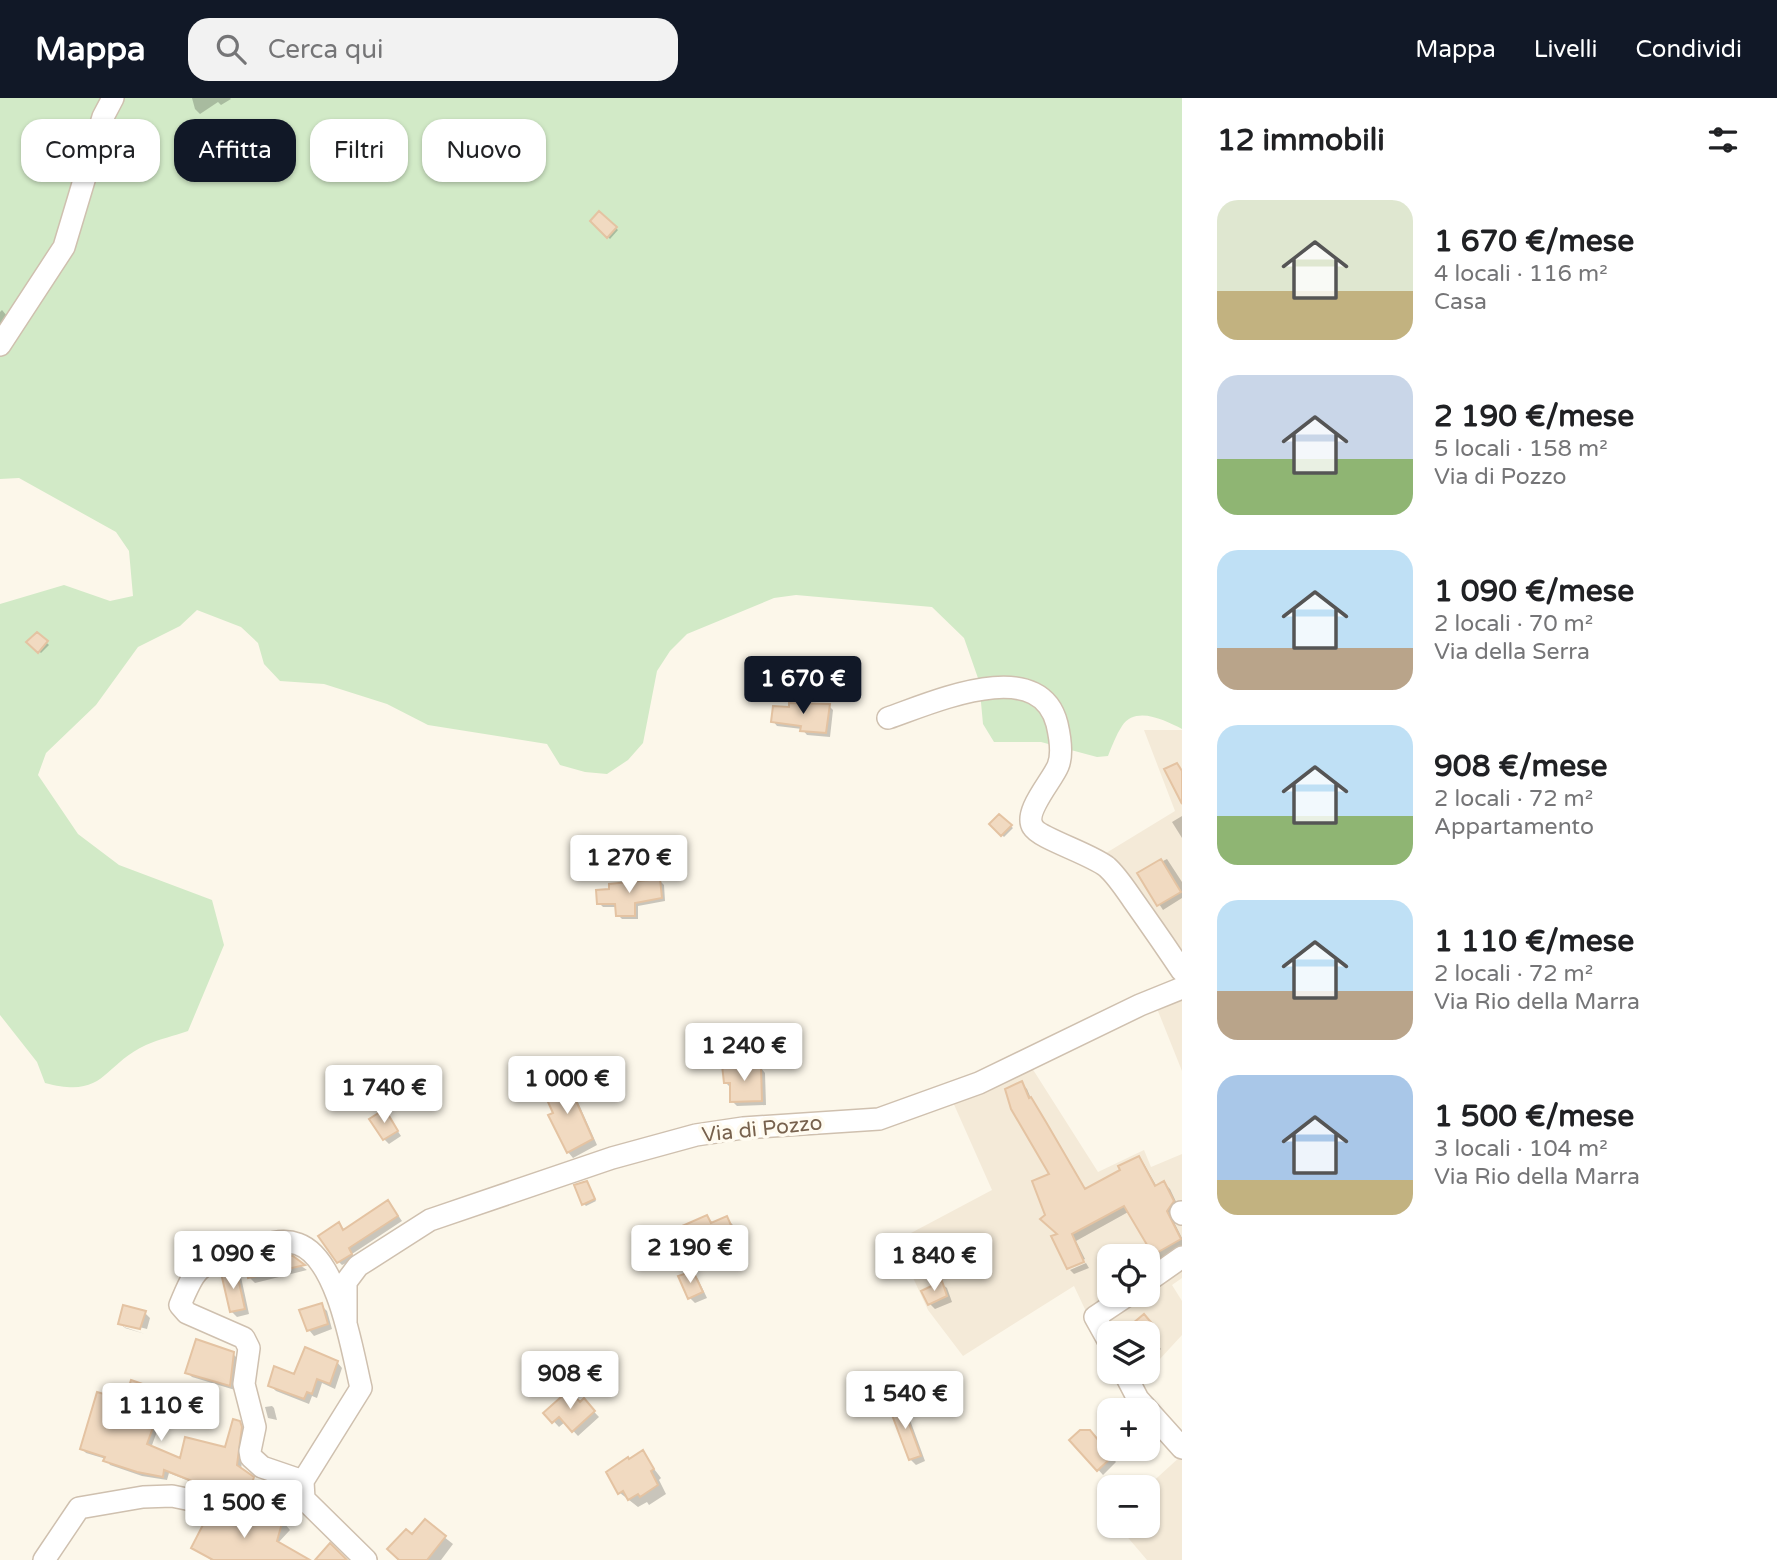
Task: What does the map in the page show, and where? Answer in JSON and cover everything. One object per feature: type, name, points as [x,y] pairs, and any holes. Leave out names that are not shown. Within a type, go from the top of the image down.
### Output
[{"type":"street","points":[[0,345],[64,247],[103,117],[113,98]]},
{"type":"street","points":[[888,718],[947,698],[998,686],[1036,694],[1048,704],[1059,731],[1060,755],[1058,767],[1030,814],[1030,825],[1038,834],[1083,852],[1108,868],[1182,971]]},
{"type":"street","name":"Via di Pozzo","points":[[346,1322],[346,1282],[358,1266],[430,1220],[612,1158],[696,1135],[743,1128],[880,1119],[979,1083],[1140,1005],[1182,988]]},
{"type":"street","points":[[44,1560],[79,1508],[143,1497],[172,1496],[230,1508],[304,1490],[361,1388],[346,1322],[325,1266],[313,1251],[297,1243],[278,1241],[203,1265],[191,1278],[180,1306],[187,1313],[244,1338],[249,1348],[244,1384],[255,1427],[251,1457],[262,1467],[304,1490],[366,1560]]},
{"type":"street","points":[[1160,1273],[1182,1258]]},
{"type":"street","points":[[1098,1321],[1096,1317],[1111,1307]]},
{"type":"street","points":[[1130,1384],[1138,1399],[1182,1448]]},
{"type":"shaded area","points":[[1144,730],[1182,730],[1182,1071],[1152,996],[1178,984],[1093,861],[1175,811]]},
{"type":"shaded area","points":[[1025,1057],[1098,1172],[1144,1150],[1151,1167],[1182,1154],[1182,1278],[1172,1285],[1182,1301],[1182,1335],[1160,1359],[1160,1321],[1097,1321],[1097,1335],[1074,1286],[963,1356],[928,1310],[896,1241],[992,1190],[948,1091]]},
{"type":"shaded area","points":[[1182,1455],[1182,1560],[1147,1560],[1128,1538],[1160,1538],[1160,1475]]},
{"type":"green space","points":[[0,98],[1182,98],[1182,729],[1151,717],[1135,716],[1122,726],[1108,756],[1097,757],[1041,742],[994,742],[983,724],[979,681],[964,638],[932,607],[796,595],[774,598],[687,634],[670,651],[657,671],[643,743],[628,760],[607,774],[585,772],[560,765],[547,744],[428,725],[387,704],[324,684],[280,681],[264,664],[258,643],[241,627],[197,610],[180,626],[138,647],[96,705],[46,753],[38,775],[78,834],[119,865],[212,900],[224,945],[188,1031],[146,1045],[131,1053],[102,1078],[80,1087],[45,1083],[37,1062],[0,1015],[0,604],[64,585],[110,601],[133,596],[129,551],[116,532],[19,478],[0,479]]},
{"type":"building","points":[[599,211],[617,227],[607,238],[590,221]]},
{"type":"building","points":[[37,632],[48,641],[38,653],[26,642]]},
{"type":"building","points":[[789,703],[830,704],[826,733],[800,731],[801,726],[771,722],[773,706],[789,707]]},
{"type":"building","points":[[1177,763],[1182,771],[1182,804],[1164,769]]},
{"type":"building","points":[[999,814],[1012,825],[1001,836],[989,824]]},
{"type":"building","points":[[1161,859],[1181,892],[1157,906],[1137,873]]},
{"type":"building","points":[[660,879],[662,898],[635,903],[635,916],[616,916],[615,904],[597,904],[596,890],[609,889],[609,884]]},
{"type":"building","points":[[722,1065],[761,1067],[762,1101],[730,1102],[730,1083],[724,1083]]},
{"type":"building","points":[[569,1078],[578,1092],[573,1094],[593,1139],[567,1153],[548,1115],[553,1113],[543,1091]]},
{"type":"building","points":[[1022,1081],[1029,1098],[1031,1097],[1085,1189],[1120,1170],[1118,1166],[1139,1156],[1155,1186],[1164,1181],[1174,1201],[1167,1211],[1181,1239],[1160,1251],[1160,1244],[1146,1244],[1124,1206],[1072,1234],[1084,1262],[1067,1269],[1051,1236],[1057,1234],[1040,1219],[1045,1215],[1032,1181],[1049,1174],[1011,1109],[1005,1089]]},
{"type":"building","points":[[385,1109],[398,1131],[383,1140],[369,1119]]},
{"type":"building","points":[[587,1181],[595,1199],[582,1205],[574,1185]]},
{"type":"building","points":[[388,1200],[398,1216],[349,1248],[352,1254],[337,1263],[318,1236],[339,1222],[343,1230]]},
{"type":"building","points":[[707,1215],[711,1223],[727,1216],[738,1241],[699,1263],[682,1226]]},
{"type":"building","points":[[284,1255],[293,1256],[305,1265],[248,1278],[245,1266]]},
{"type":"building","points":[[236,1269],[245,1309],[230,1312],[221,1273]]},
{"type":"building","points":[[693,1271],[703,1292],[688,1299],[678,1276]]},
{"type":"building","points":[[942,1281],[947,1296],[928,1305],[921,1291]]},
{"type":"building","points":[[322,1303],[328,1324],[307,1331],[299,1310]]},
{"type":"building","points":[[123,1305],[146,1311],[140,1329],[118,1324]]},
{"type":"building","points":[[1144,1314],[1150,1321],[1136,1321]]},
{"type":"building","points":[[196,1339],[234,1352],[230,1386],[185,1373]]},
{"type":"building","points":[[305,1347],[338,1361],[330,1384],[317,1379],[312,1394],[307,1392],[304,1399],[268,1386],[274,1366],[294,1374]]},
{"type":"building","points":[[131,1380],[166,1392],[147,1444],[180,1458],[185,1437],[225,1447],[233,1419],[240,1421],[242,1427],[237,1465],[254,1477],[249,1492],[231,1495],[208,1490],[199,1487],[200,1484],[164,1470],[163,1477],[137,1472],[103,1461],[105,1457],[80,1449],[97,1392],[125,1400]]},
{"type":"building","points":[[569,1390],[580,1402],[584,1398],[595,1411],[572,1432],[559,1417],[552,1423],[543,1413]]},
{"type":"building","points":[[901,1402],[921,1456],[909,1460],[889,1407]]},
{"type":"building","points":[[1080,1430],[1090,1430],[1097,1439],[1097,1461],[1108,1461],[1097,1471],[1069,1440]]},
{"type":"building","points":[[643,1450],[654,1469],[651,1471],[658,1485],[640,1497],[638,1494],[628,1500],[623,1491],[618,1494],[606,1472]]},
{"type":"building","points":[[279,1515],[278,1521],[282,1523],[277,1541],[310,1560],[213,1560],[191,1548],[207,1517],[231,1521]]},
{"type":"building","points":[[425,1519],[446,1536],[427,1560],[399,1560],[387,1549],[406,1529],[412,1534]]},
{"type":"building","points":[[330,1543],[347,1560],[315,1560]]}]
